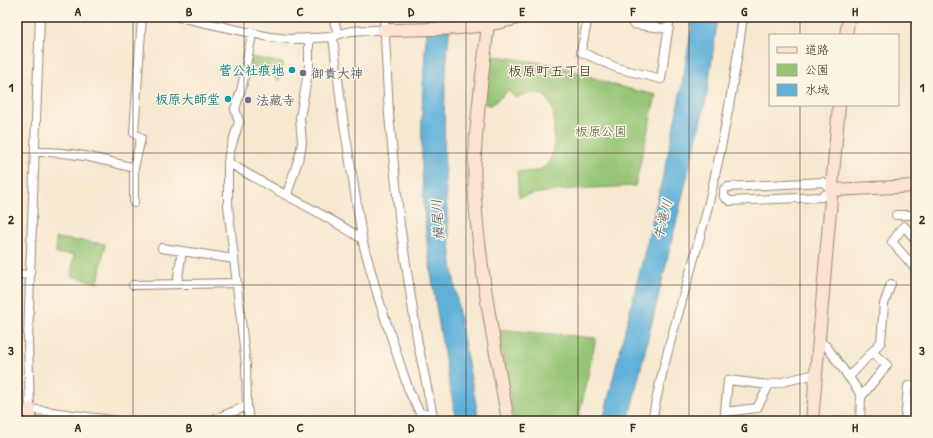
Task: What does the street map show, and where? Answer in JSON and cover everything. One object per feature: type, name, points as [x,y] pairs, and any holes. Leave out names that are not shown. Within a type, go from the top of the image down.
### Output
[{"type":"street","points":[[40,17],[28,343],[30,415],[117,421]]},
{"type":"street","points":[[134,203],[134,168],[142,138],[134,133],[142,17]]},
{"type":"street","points":[[179,17],[252,34],[289,39],[336,36],[363,30],[475,26],[488,21],[503,23],[520,17]]},
{"type":"street","points":[[334,17],[362,239],[378,300],[409,391],[420,413],[433,418]]},
{"type":"street","points":[[384,17],[383,30],[388,115],[400,225],[418,344],[433,418]]},
{"type":"street","points":[[588,17],[581,52],[617,68],[661,79],[670,17]]},
{"type":"street","points":[[652,421],[660,381],[709,199],[736,76],[743,17]]},
{"type":"street","points":[[846,34],[849,17]]},
{"type":"street","points":[[488,21],[476,144],[475,198],[481,267],[508,421]]},
{"type":"street","points":[[633,24],[668,29]]},
{"type":"street","points":[[249,421],[246,365],[228,205],[228,162],[239,122],[234,109],[242,87],[252,34]]},
{"type":"street","points":[[286,194],[300,154],[302,143],[300,118],[309,67],[309,38]]},
{"type":"street","points":[[812,421],[839,106]]},
{"type":"street","points":[[35,152],[56,151],[77,153],[134,168]]},
{"type":"street","points":[[228,162],[257,180],[286,194],[340,224],[362,239]]},
{"type":"street","points":[[832,190],[823,182],[728,187],[724,190],[724,197],[730,201],[822,197],[832,190],[916,186]]},
{"type":"street","points":[[896,215],[916,214]]},
{"type":"street","points":[[916,214],[904,226],[892,242],[914,267],[916,265]]},
{"type":"street","points":[[904,226],[916,240]]},
{"type":"street","points":[[162,248],[234,259]]},
{"type":"street","points":[[177,284],[182,251]]},
{"type":"street","points":[[17,274],[30,275]]},
{"type":"street","points":[[133,285],[236,283]]},
{"type":"street","points":[[849,377],[881,342],[884,304],[891,284]]},
{"type":"street","points":[[820,341],[828,347],[858,390],[861,397],[860,421]]},
{"type":"street","points":[[861,397],[887,365],[872,352]]},
{"type":"street","points":[[769,385],[757,408],[725,412],[728,380],[769,385],[816,374]]},
{"type":"street","points":[[904,421],[908,386],[916,385]]},
{"type":"street","points":[[210,421],[247,406]]},
{"type":"green space","name":"板原公園","points":[[490,55],[560,66],[617,86],[656,95],[635,186],[562,190],[519,197],[517,171],[532,171],[541,169],[549,162],[553,152],[553,112],[551,104],[547,98],[542,94],[535,93],[516,98],[508,91],[491,105],[485,104]]},
{"type":"green space","points":[[251,57],[283,63],[279,81],[265,70],[249,66]]},
{"type":"green space","points":[[56,238],[105,244],[98,283],[71,276],[74,254],[56,254]]},
{"type":"green space","points":[[497,329],[596,338],[578,421],[514,421]]},
{"type":"water","name":"槇尾川","points":[[428,17],[451,17],[445,84],[444,117],[444,152],[448,220],[457,304],[479,421],[456,421],[432,280],[426,232],[422,178],[422,98]]},
{"type":"water","name":"牛滝川","points":[[693,17],[718,17],[706,99],[628,421],[603,421],[664,170],[685,68]]},
{"type":"place","name":"菅公社痕地","points":[[292,70]]},
{"type":"place","name":"御貴大神","points":[[303,73]]},
{"type":"place","name":"板原大師堂","points":[[228,99]]},
{"type":"place","name":"法藏寺","points":[[248,100]]},
{"type":"district","name":"板原町五丁目","points":[[550,70]]}]
